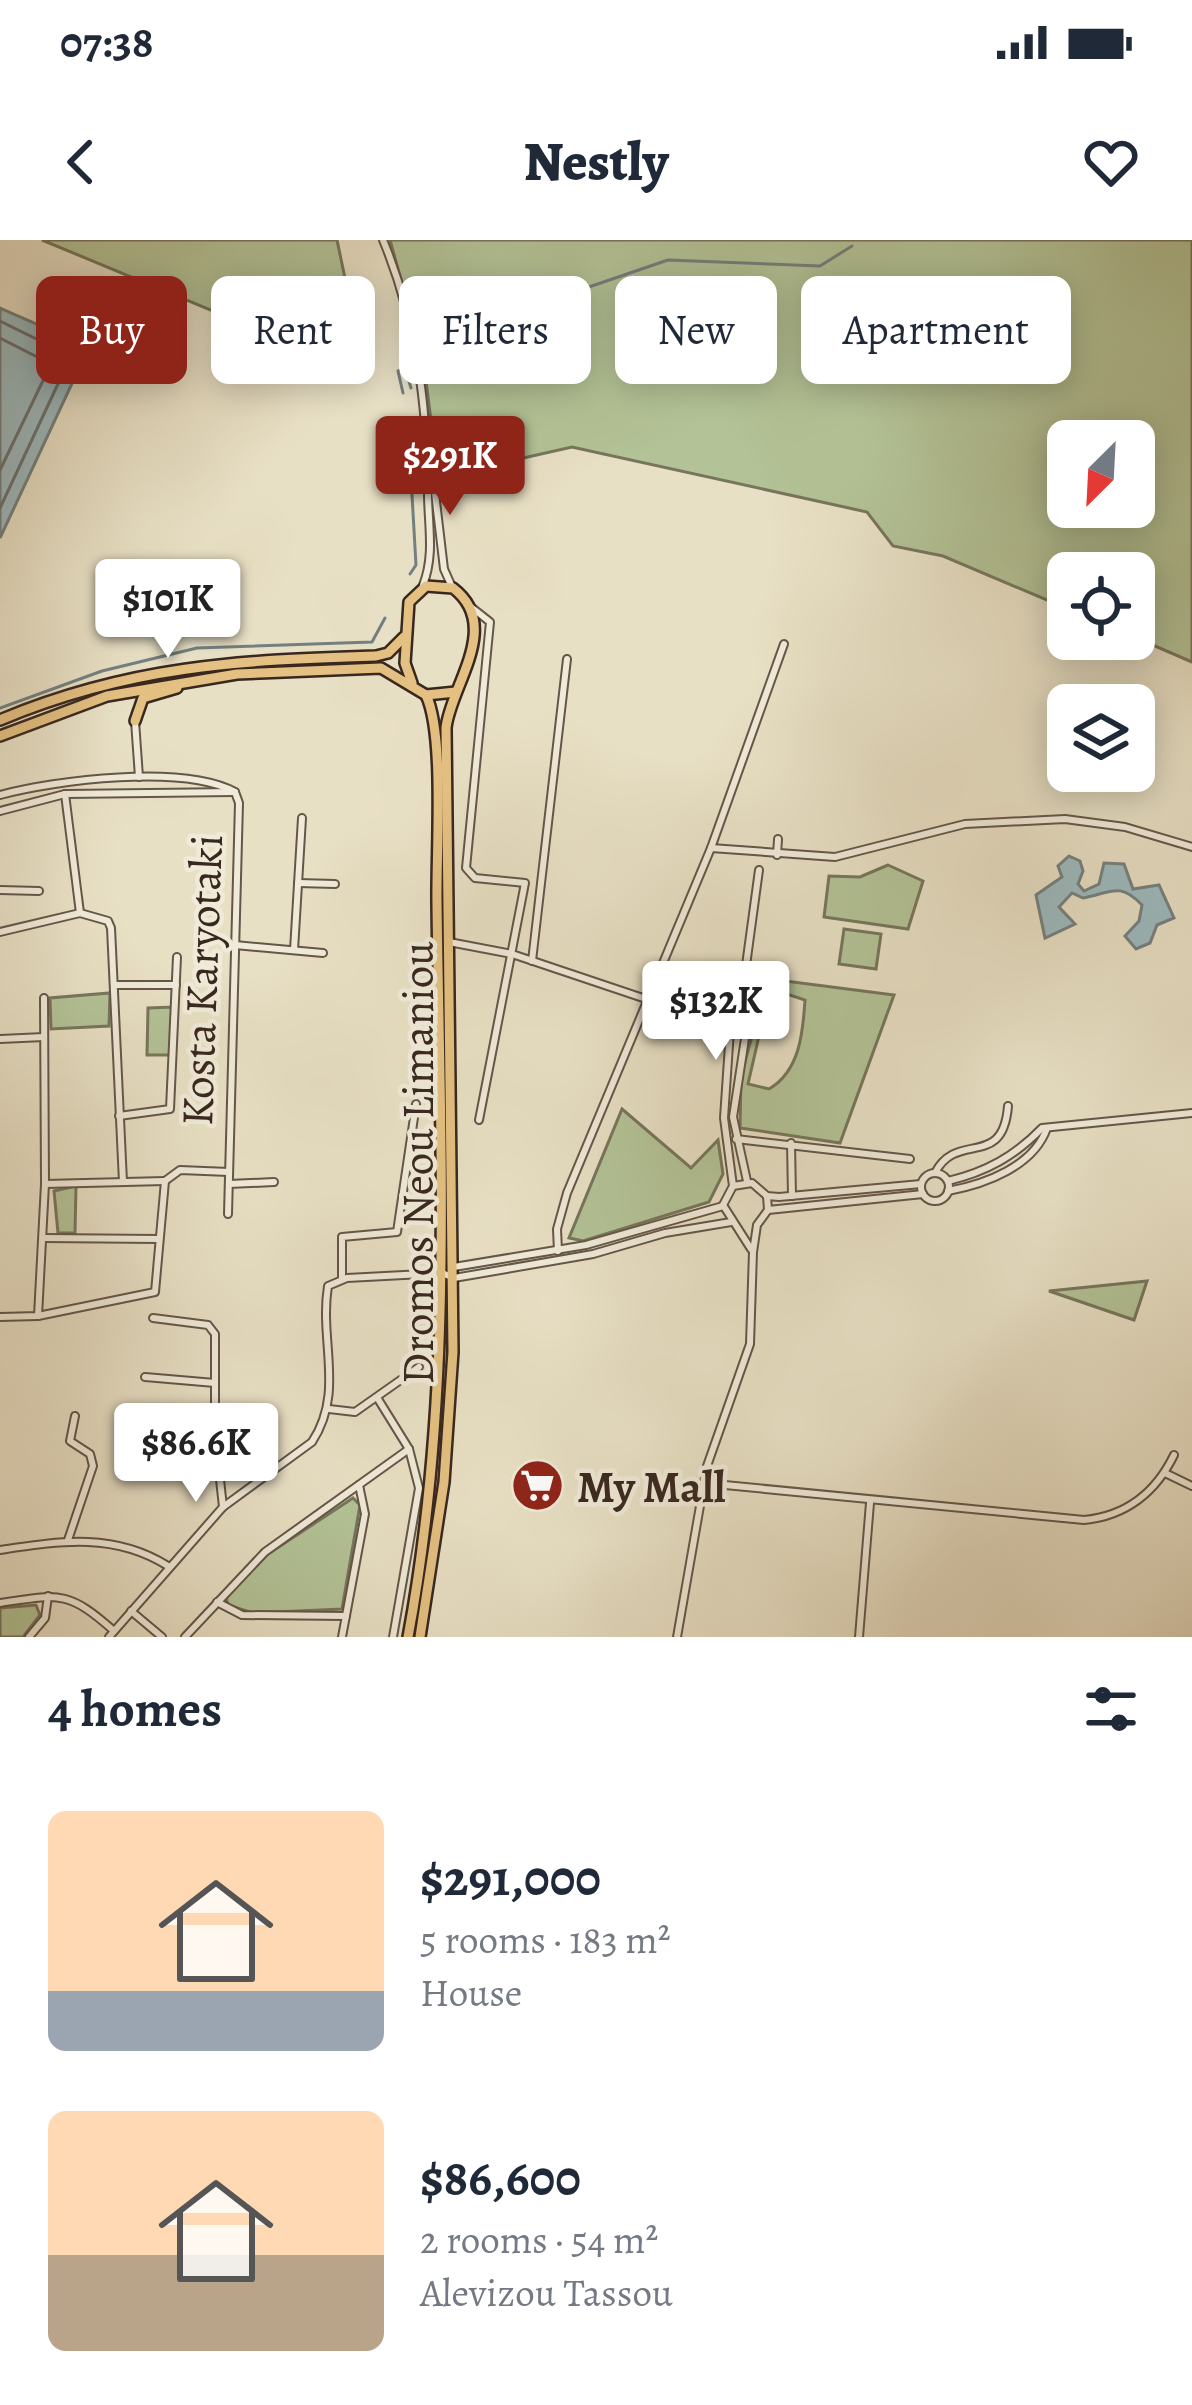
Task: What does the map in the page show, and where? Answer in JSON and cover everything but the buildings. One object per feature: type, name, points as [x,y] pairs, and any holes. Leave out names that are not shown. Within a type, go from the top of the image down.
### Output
[{"type":"main road","points":[[0,736],[107,696],[237,674],[381,668],[426,695],[441,697],[460,689],[469,674],[468,606],[453,588],[421,588],[410,602],[404,637],[412,683]]},
{"type":"main road","points":[[0,720],[137,674],[226,661],[376,656],[388,653],[404,637]]},
{"type":"main road","points":[[135,721],[143,698],[237,674]]},
{"type":"main road","name":"Dromos Neou Limaniou","points":[[420,1637],[444,1482],[454,1273],[446,728],[460,689]]},
{"type":"main road","name":"Dromos Neou Limaniou","points":[[408,1637],[434,1472],[442,1376],[436,827],[433,715],[426,695]]},
{"type":"main road","points":[[107,696],[126,701],[135,721]]},
{"type":"street","points":[[383,240],[411,322],[444,569],[453,588]]},
{"type":"street","points":[[421,588],[431,554],[428,437]]},
{"type":"street","points":[[468,606],[488,626]]},
{"type":"street","points":[[472,642],[488,626]]},
{"type":"street","points":[[478,1120],[525,883],[475,878],[466,868],[488,626]]},
{"type":"street","points":[[558,1251],[557,1229],[566,1193],[711,848],[784,644]]},
{"type":"street","points":[[532,961],[567,659]]},
{"type":"street","points":[[135,721],[139,779]]},
{"type":"street","points":[[0,795],[78,779],[213,782],[235,792]]},
{"type":"street","points":[[0,811],[65,794],[235,792]]},
{"type":"street","name":"Kosta Karyotaki","points":[[228,1214],[235,792]]},
{"type":"street","points":[[65,794],[80,913]]},
{"type":"street","points":[[1125,827],[1127,815]]},
{"type":"street","points":[[294,950],[302,818]]},
{"type":"street","points":[[711,848],[777,855],[859,853],[943,829],[1014,819],[1125,827],[1192,847]]},
{"type":"street","points":[[777,855],[778,839]]},
{"type":"street","points":[[759,870],[744,980],[752,1023],[734,1084],[736,1139],[748,1182],[767,1196],[921,1184],[951,1153],[997,1142],[1006,1130],[1009,1106]]},
{"type":"street","points":[[298,884],[335,884]]},
{"type":"street","points":[[0,890],[39,891]]},
{"type":"street","points":[[0,932],[80,913],[108,921],[123,1181]]},
{"type":"street","points":[[449,942],[512,954],[649,1000]]},
{"type":"street","points":[[235,946],[323,953]]},
{"type":"street","points":[[119,1116],[170,1109],[177,957]]},
{"type":"street","points":[[454,1273],[558,1251],[723,1206],[734,1186],[724,1118],[730,1030],[725,1018],[744,980]]},
{"type":"street","points":[[113,986],[176,985]]},
{"type":"street","points":[[0,1317],[38,1316],[45,1184],[44,998]]},
{"type":"street","points":[[733,1009],[746,1010]]},
{"type":"street","points":[[730,1030],[746,1032]]},
{"type":"street","points":[[0,1039],[45,1037]]},
{"type":"street","points":[[342,1279],[342,1237],[397,1232],[416,1104]]},
{"type":"street","points":[[935,1173],[948,1181],[979,1173],[1047,1127],[1192,1113]]},
{"type":"street","points":[[768,1210],[923,1194],[936,1200],[948,1191],[988,1181],[1029,1155],[1047,1127]]},
{"type":"street","points":[[736,1139],[910,1159]]},
{"type":"street","points":[[790,1143],[791,1196]]},
{"type":"street","name":"Kosta Karyotaki","points":[[38,1316],[155,1292],[165,1180],[180,1170],[229,1172]]},
{"type":"street","points":[[45,1184],[165,1180]]},
{"type":"street","points":[[948,1181],[948,1191]]},
{"type":"street","points":[[229,1184],[274,1182]]},
{"type":"street","points":[[734,1186],[748,1182]]},
{"type":"street","points":[[921,1184],[923,1194]]},
{"type":"street","points":[[676,1637],[704,1483],[750,1344],[753,1252],[757,1225],[768,1210],[767,1196]]},
{"type":"street","points":[[723,1206],[753,1252]]},
{"type":"street","points":[[0,1603],[48,1596],[80,1600],[111,1634],[223,1507],[312,1442],[329,1409],[326,1296],[328,1286],[342,1279],[454,1273],[593,1255],[735,1224],[757,1225]]},
{"type":"street","points":[[43,1238],[160,1239]]},
{"type":"street","points":[[153,1318],[213,1329],[214,1434],[223,1507]]},
{"type":"street","points":[[329,1409],[355,1412],[419,1367]]},
{"type":"street","points":[[145,1378],[215,1383]]},
{"type":"street","points":[[378,1399],[410,1449],[419,1488],[393,1637]]},
{"type":"street","points":[[68,1540],[93,1466],[90,1454],[70,1441],[75,1416]]},
{"type":"street","points":[[143,1429],[214,1434]]},
{"type":"street","points":[[185,1637],[265,1552],[410,1449]]},
{"type":"street","points":[[704,1483],[870,1502],[1102,1519],[1142,1498],[1174,1455]]},
{"type":"street","points":[[1165,1473],[1192,1486]]},
{"type":"street","points":[[342,1637],[365,1514],[359,1485]]},
{"type":"street","points":[[859,1637],[870,1502]]},
{"type":"street","points":[[0,1550],[68,1540],[130,1546],[168,1566]]},
{"type":"street","points":[[29,1637],[45,1618],[48,1596]]},
{"type":"street","points":[[217,1602],[242,1616],[346,1616]]},
{"type":"street","points":[[131,1611],[162,1637]]},
{"type":"green space","points":[[42,240],[337,240],[345,276],[211,276],[211,310],[187,300],[187,276],[129,276]]},
{"type":"green space","points":[[390,240],[1192,240],[1192,662],[1155,646],[1155,552],[1047,552],[1047,600],[943,556],[893,546],[867,512],[572,447],[510,461],[441,498],[426,384],[591,384],[591,276],[400,276]]},
{"type":"green space","points":[[888,865],[923,881],[908,929],[824,917],[829,876],[860,877]]},
{"type":"green space","points":[[844,929],[881,934],[876,969],[839,964]]},
{"type":"green space","points":[[755,977],[894,995],[840,1143],[740,1128],[741,1077],[752,1036],[759,1036],[748,1084],[769,1089],[793,1061],[804,1012],[805,1000],[775,990],[761,1015],[752,998]]},
{"type":"green space","points":[[110,993],[109,1026],[51,1029],[50,998]]},
{"type":"green space","points":[[174,1007],[173,1055],[147,1055],[148,1008]]},
{"type":"green space","points":[[622,1109],[691,1168],[718,1140],[723,1174],[709,1202],[583,1241],[569,1238]]},
{"type":"green space","points":[[76,1186],[75,1233],[58,1233],[54,1191]]},
{"type":"green space","points":[[1147,1281],[1134,1320],[1049,1291]]},
{"type":"green space","points":[[353,1498],[360,1505],[342,1609],[253,1613],[228,1605],[226,1597],[265,1556]]},
{"type":"green space","points":[[36,1605],[40,1615],[23,1637],[0,1637],[0,1608]]},
{"type":"water","points":[[0,308],[36,324],[36,384],[72,384],[0,538]]},
{"type":"water","points":[[1069,856],[1080,861],[1083,871],[1078,884],[1084,891],[1099,884],[1104,863],[1124,864],[1133,889],[1159,885],[1174,918],[1157,925],[1150,943],[1136,949],[1125,936],[1139,921],[1142,905],[1134,898],[1121,891],[1083,898],[1072,893],[1059,907],[1075,924],[1045,938],[1036,895],[1062,877],[1058,866]]},
{"type":"waterway","points":[[591,286],[668,260],[820,266],[852,246]]},
{"type":"waterway","points":[[399,371],[399,375]]},
{"type":"waterway","points":[[401,384],[403,393]]},
{"type":"waterway","points":[[410,384],[411,388]]},
{"type":"waterway","points":[[408,425],[416,565],[410,574]]},
{"type":"waterway","points":[[0,708],[102,671],[197,648],[372,642],[385,618]]},
{"type":"place","name":"My Mall","points":[[538,1486]]}]
